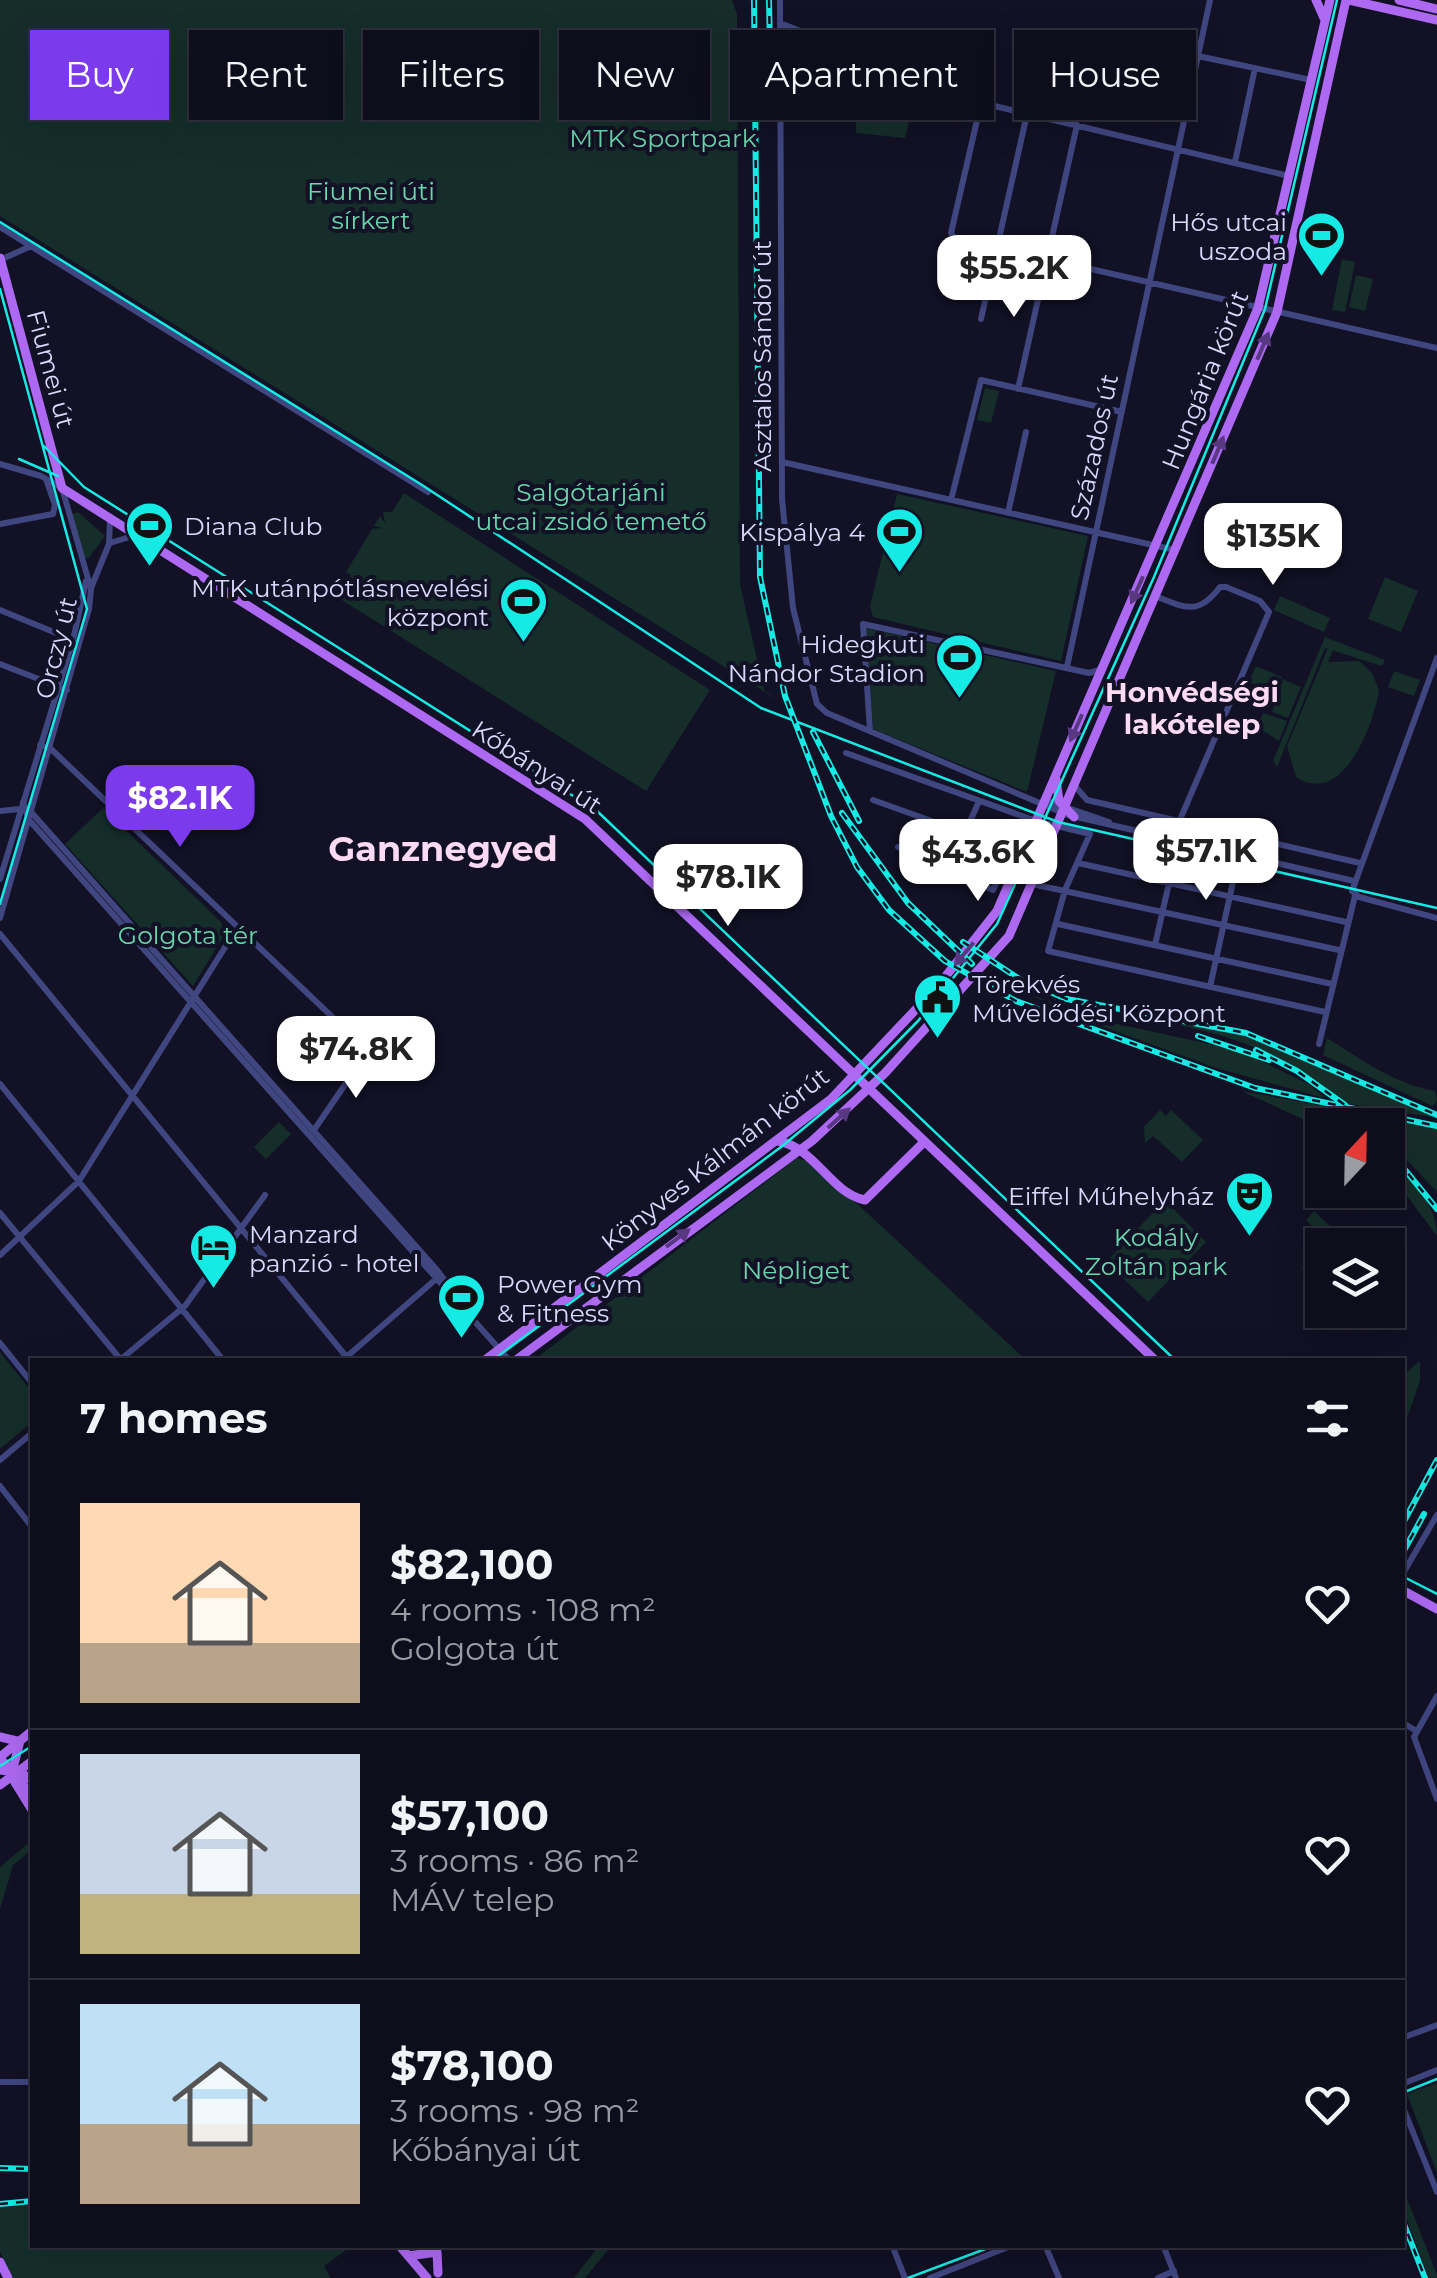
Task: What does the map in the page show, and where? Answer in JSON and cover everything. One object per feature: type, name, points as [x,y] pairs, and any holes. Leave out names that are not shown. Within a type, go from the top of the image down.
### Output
[{"type":"main road","points":[[1316,0],[1324,18]]},
{"type":"main road","name":"Hungária körút","points":[[1059,810],[1057,772],[1152,545],[1258,308],[1330,0]]},
{"type":"main road","points":[[1348,0],[1437,20]]},
{"type":"main road","name":"Hungária körút","points":[[1002,947],[1277,312],[1348,0]]},
{"type":"main road","points":[[1399,0],[1437,8]]},
{"type":"main road","points":[[1342,23],[1356,10],[1373,5]]},
{"type":"main road","points":[[1312,80],[1325,101]]},
{"type":"main road","name":"Fiumei út","points":[[0,259],[62,488]]},
{"type":"main road","points":[[54,457],[77,498]]},
{"type":"main road","name":"Kőbányai út","points":[[62,488],[585,819],[1153,1358]]},
{"type":"main road","points":[[1036,820],[1045,812],[1059,810],[1057,772]]},
{"type":"main road","name":"Hungária körút","points":[[990,922],[1036,820],[1059,810]]},
{"type":"main road","name":"Könyves Kálmán körút","points":[[488,1358],[778,1142],[853,1076],[990,922]]},
{"type":"main road","name":"Könyves Kálmán körút","points":[[531,1355],[801,1148],[868,1090],[1002,947]]},
{"type":"main road","points":[[778,1142],[801,1148],[854,1196],[866,1200],[923,1143]]},
{"type":"main road","points":[[1405,1592],[1437,1610]]},
{"type":"main road","points":[[0,1758],[30,1733]]},
{"type":"main road","points":[[20,1741],[0,1740],[0,1758],[30,1807]]},
{"type":"main road","points":[[18,1792],[0,1787],[20,1741]]},
{"type":"main road","points":[[0,1758],[30,1794]]},
{"type":"main road","points":[[401,2248],[427,2278]]},
{"type":"main road","points":[[417,2248],[441,2275]]},
{"type":"main road","points":[[408,2256],[441,2248],[441,2275]]},
{"type":"main road","points":[[0,2262],[8,2278]]},
{"type":"street","name":"Asztalos Sándor út","points":[[780,0],[782,462],[788,575],[802,654],[820,708],[870,731]]},
{"type":"street","name":"Százados út","points":[[1067,668],[1210,0]]},
{"type":"street","points":[[780,24],[795,30]]},
{"type":"street","points":[[1198,56],[1312,80]]},
{"type":"street","points":[[1235,162],[1256,68]]},
{"type":"street","points":[[976,120],[951,233],[1046,260],[1437,348]]},
{"type":"street","points":[[981,319],[1026,120]]},
{"type":"street","points":[[1052,120],[1290,176]]},
{"type":"street","points":[[1018,389],[1077,126]]},
{"type":"street","points":[[0,227],[428,492]]},
{"type":"street","name":"Fiumei út","points":[[0,259],[31,246]]},
{"type":"street","points":[[951,500],[981,380],[1122,412]]},
{"type":"street","points":[[1008,513],[1026,432]]},
{"type":"street","points":[[782,462],[1175,550]]},
{"type":"street","points":[[0,464],[45,478],[62,488],[86,575]]},
{"type":"street","points":[[0,524],[54,514],[55,505],[45,478]]},
{"type":"street","points":[[91,589],[110,544],[110,518]]},
{"type":"street","points":[[110,544],[136,534]]},
{"type":"street","points":[[86,575],[101,563]]},
{"type":"street","points":[[86,575],[97,573]]},
{"type":"street","name":"Orczy út","points":[[0,918],[67,690],[91,589],[86,575]]},
{"type":"street","name":"Orczy út","points":[[0,879],[73,640],[86,575]]},
{"type":"street","points":[[1156,596],[1190,610],[1204,606],[1220,587],[1260,600],[1269,612],[1179,822]]},
{"type":"street","points":[[0,610],[73,640]]},
{"type":"street","points":[[1102,669],[1089,673],[863,624],[870,731],[1059,810],[1354,880]]},
{"type":"street","points":[[1319,1044],[1355,896],[1354,880],[1437,658]]},
{"type":"street","points":[[0,664],[67,690]]},
{"type":"street","points":[[1089,673],[1095,686]]},
{"type":"street","points":[[40,745],[50,748],[368,1051],[312,1133]]},
{"type":"street","points":[[846,753],[1036,820]]},
{"type":"street","points":[[1075,785],[1087,800],[1360,863]]},
{"type":"street","points":[[873,800],[964,835],[1020,862]]},
{"type":"street","points":[[979,801],[948,872],[993,890],[1008,857]]},
{"type":"street","points":[[0,811],[22,806],[510,1358]]},
{"type":"street","points":[[1098,820],[1126,809]]},
{"type":"street","points":[[1059,810],[1092,836],[1065,890],[1048,951],[1325,1012]]},
{"type":"street","points":[[898,846],[951,865]]},
{"type":"street","points":[[1078,863],[1346,922]]},
{"type":"street","points":[[1210,987],[1236,868]]},
{"type":"street","points":[[1155,945],[1168,883]]},
{"type":"street","points":[[1032,884],[1339,950]]},
{"type":"street","points":[[1355,896],[1437,918]]},
{"type":"street","points":[[1058,924],[1332,984]]},
{"type":"street","points":[[0,1255],[79,1181],[237,928]]},
{"type":"street","points":[[0,934],[345,1358]]},
{"type":"street","points":[[0,1084],[221,1358]]},
{"type":"street","points":[[123,1358],[181,1309],[265,1195]]},
{"type":"street","points":[[0,1214],[119,1358]]},
{"type":"street","points":[[347,1358],[438,1277]]},
{"type":"street","points":[[0,1343],[30,1381]]},
{"type":"street","points":[[0,1460],[30,1435]]},
{"type":"street","points":[[0,1486],[30,1524]]},
{"type":"street","points":[[1405,1570],[1437,1515]]},
{"type":"street","points":[[1437,1696],[1414,1737],[1437,1799]]},
{"type":"street","points":[[1405,1724],[1416,1731]]},
{"type":"street","points":[[1405,2037],[1437,2025]]},
{"type":"street","points":[[1405,2083],[1437,2070]]},
{"type":"street","points":[[0,2082],[30,2082]]},
{"type":"street","points":[[1405,2112],[1437,2192]]},
{"type":"street","points":[[893,2248],[905,2278]]},
{"type":"street","points":[[930,2278],[950,2274],[1006,2248]]},
{"type":"street","points":[[1047,2248],[1059,2278]]},
{"type":"street","points":[[1158,2278],[1175,2275],[1164,2248]]},
{"type":"green space","name":"Fiumei úti sírkert","points":[[0,0],[732,0],[737,14],[737,30],[730,30],[730,120],[738,120],[740,584],[764,690],[781,702],[0,216]]},
{"type":"green space","points":[[856,120],[909,120],[905,138],[856,133]]},
{"type":"green space","points":[[1342,259],[1355,262],[1345,312],[1332,310]]},
{"type":"green space","points":[[1356,275],[1373,279],[1365,311],[1349,307]]},
{"type":"green space","points":[[985,388],[999,391],[991,423],[977,420]]},
{"type":"green space","name":"MTK utánpótlásnevelési központ","points":[[404,493],[710,690],[646,791],[337,597],[351,575],[346,572],[372,529],[382,528],[374,526],[380,516],[385,523],[383,512],[392,512]]},
{"type":"green space","points":[[897,494],[1088,536],[1061,661],[873,617],[870,606]]},
{"type":"green space","points":[[78,512],[105,536],[88,559],[84,557],[71,514]]},
{"type":"green space","points":[[1385,577],[1418,591],[1401,632],[1368,619]]},
{"type":"green space","points":[[1280,596],[1330,618],[1324,632],[1274,610]]},
{"type":"green space","name":"Hidegkuti Nándor Stadion","points":[[866,628],[1056,671],[1027,792],[873,729]]},
{"type":"green space","points":[[1325,637],[1385,660],[1382,666],[1325,648],[1277,767],[1273,761]]},
{"type":"green space","points":[[1328,648],[1333,650],[1328,662],[1359,661],[1372,673],[1379,690],[1371,722],[1353,758],[1342,772],[1313,784],[1296,777],[1287,746]]},
{"type":"green space","points":[[1256,666],[1282,677],[1275,693],[1249,682]]},
{"type":"green space","points":[[1394,671],[1420,680],[1414,696],[1388,687]]},
{"type":"green space","points":[[1283,679],[1301,687],[1288,718],[1272,712]]},
{"type":"green space","points":[[1263,713],[1287,721],[1279,741],[1257,727]]},
{"type":"green space","name":"Golgota tér","points":[[103,808],[222,923],[223,937],[193,986],[65,844]]},
{"type":"green space","points":[[966,841],[1005,858],[993,888],[952,870]]},
{"type":"green space","points":[[1031,995],[1109,1022],[1241,1051],[1310,1085],[1336,1108],[1324,1098],[1216,1068],[1074,1016]]},
{"type":"green space","points":[[1112,1012],[1246,1035],[1437,1118],[1405,1113],[1405,1108],[1349,1104],[1353,1108],[1350,1108],[1279,1059],[1189,1027]]},
{"type":"green space","points":[[1327,1038],[1392,1077],[1435,1091],[1437,1101],[1432,1106],[1323,1055]]},
{"type":"green space","points":[[1242,1091],[1334,1108],[1305,1108],[1305,1120]]},
{"type":"green space","points":[[1160,1110],[1166,1116],[1171,1110],[1203,1140],[1182,1162],[1153,1136],[1145,1143],[1144,1127]]},
{"type":"green space","points":[[279,1122],[291,1134],[266,1159],[254,1147]]},
{"type":"green space","points":[[1405,1122],[1437,1128],[1437,1192],[1405,1158]]},
{"type":"green space","name":"Népliget","points":[[797,1158],[812,1162],[1024,1358],[537,1358]]},
{"type":"green space","points":[[1405,1174],[1427,1202],[1437,1236],[1405,1194]]},
{"type":"green space","name":"Kodály Zoltán park","points":[[1165,1200],[1206,1242],[1148,1302],[1106,1262]]},
{"type":"green space","points":[[1314,1211],[1332,1228],[1314,1228],[1306,1220]]},
{"type":"green space","points":[[0,1352],[30,1390],[30,1424],[0,1449]]},
{"type":"green space","points":[[1420,1361],[1420,1381],[1405,1423],[1405,1373]]},
{"type":"green space","points":[[30,1842],[30,1852],[13,1865],[0,1909],[0,1867]]},
{"type":"green space","points":[[1437,2083],[1437,2173],[1407,2094]]},
{"type":"green space","points":[[1405,2193],[1437,2275],[1429,2278],[1405,2214]]},
{"type":"green space","points":[[30,2203],[30,2248],[349,2248],[324,2266],[331,2278],[13,2278],[0,2252],[0,2206]]},
{"type":"green space","points":[[597,2248],[610,2248],[585,2278],[574,2278]]},
{"type":"tram line","points":[[496,1358],[781,1147],[850,1090],[918,1021],[997,924],[1154,577],[1265,309],[1337,0]]},
{"type":"tram line","points":[[0,222],[422,485],[761,708],[1058,822],[1437,908]]},
{"type":"tram line","points":[[0,289],[87,609],[0,904]]},
{"type":"tram line","points":[[44,446],[84,487],[597,811],[1173,1358]]},
{"type":"tram line","points":[[19,459],[58,476]]},
{"type":"tram line","points":[[1405,1578],[1437,1594]]},
{"type":"tram line","points":[[0,1766],[30,1747]]},
{"type":"tram line","points":[[1405,2092],[1437,2079]]},
{"type":"tram line","points":[[908,2278],[988,2248]]},
{"type":"railway","points":[[754,0],[760,577],[785,696],[831,816],[857,867],[889,910],[945,961],[1016,1001],[1255,1088],[1437,1126]]},
{"type":"railway","points":[[769,0],[770,30]]},
{"type":"railway","points":[[813,732],[859,821]]},
{"type":"railway","points":[[842,813],[908,903],[972,964]]},
{"type":"railway","points":[[963,942],[1021,980],[1067,999],[1246,1033],[1437,1115]]},
{"type":"railway","points":[[1198,1036],[1269,1060]]},
{"type":"railway","points":[[1256,1050],[1297,1071],[1345,1105]]},
{"type":"railway","points":[[1405,1170],[1437,1209]]},
{"type":"railway","points":[[1405,1519],[1437,1460]]},
{"type":"railway","points":[[1405,1549],[1424,1514]]},
{"type":"railway","points":[[0,2168],[30,2169]]},
{"type":"railway","points":[[0,2204],[30,2201]]},
{"type":"railway","points":[[1405,2227],[1425,2278]]},
{"type":"place","name":"Hős utcai uszoda","points":[[1322,278]]},
{"type":"place","name":"Diana Club","points":[[149,568]]},
{"type":"place","name":"Kispálya 4","points":[[900,574]]},
{"type":"place","name":"MTK utánpótlásnevelési központ","points":[[524,644]]},
{"type":"place","name":"Hidegkuti Nándor Stadion","points":[[960,700]]},
{"type":"place","name":"Törekvés Művelődési Központ","points":[[937,1040]]},
{"type":"place","name":"Eiffel Műhelyház","points":[[1249,1238]]},
{"type":"place","name":"Manzard panzió - hotel","points":[[214,1290]]},
{"type":"place","name":"Power Gym & Fitness","points":[[462,1340]]},
{"type":"district","name":"Honvédségi lakótelep","points":[[1192,708]]},
{"type":"district","name":"Ganznegyed","points":[[443,849]]},
{"type":"park label","name":"MTK Sportpark","points":[[663,138]]},
{"type":"park label","name":"Salgótarjáni utcai zsidó temető","points":[[591,506]]}]
